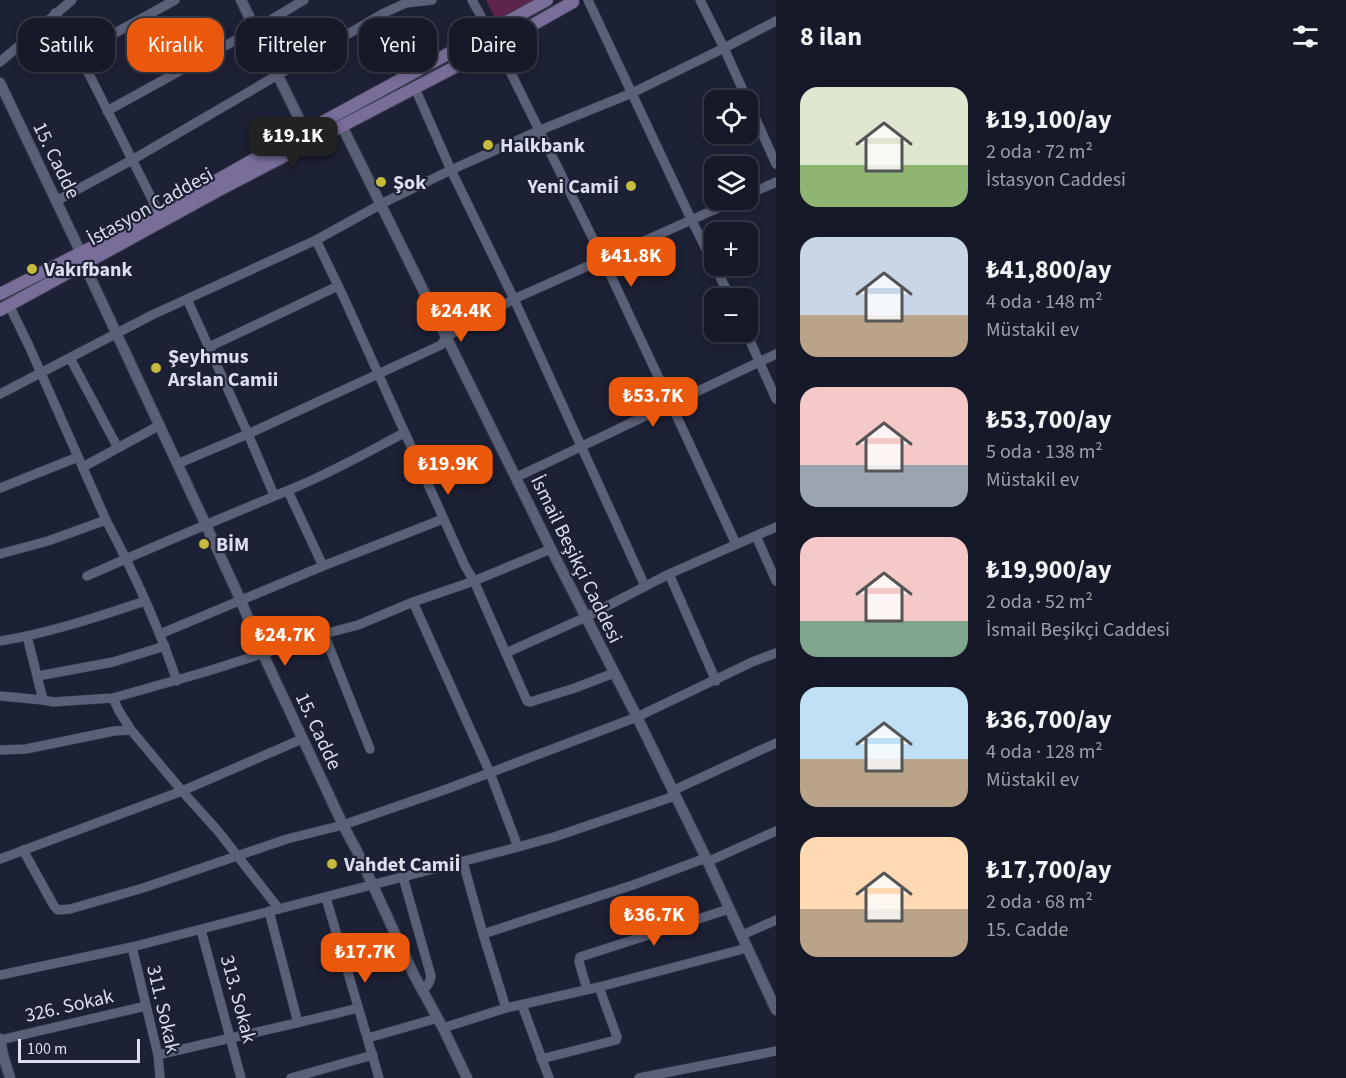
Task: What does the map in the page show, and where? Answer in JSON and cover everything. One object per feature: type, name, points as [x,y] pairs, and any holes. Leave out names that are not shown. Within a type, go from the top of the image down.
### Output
[{"type":"main road","name":"İstasyon Caddesi","points":[[514,18],[547,0]]},
{"type":"main road","name":"İstasyon Caddesi","points":[[537,22],[575,1]]},
{"type":"main road","name":"İstasyon Caddesi","points":[[5,307],[159,213],[449,54]]},
{"type":"main road","name":"İstasyon Caddesi","points":[[1,291],[83,259],[449,70]]},
{"type":"street","points":[[0,62],[72,0]]},
{"type":"street","points":[[115,33],[175,0]]},
{"type":"street","points":[[241,0],[249,18]]},
{"type":"street","points":[[274,18],[304,0]]},
{"type":"street","points":[[56,201],[132,160],[384,13],[406,3],[432,0]]},
{"type":"street","points":[[472,0],[482,18]]},
{"type":"street","points":[[588,0],[704,245]]},
{"type":"street","points":[[700,0],[776,164]]},
{"type":"street","points":[[55,13],[58,18]]},
{"type":"street","points":[[0,394],[187,299],[316,240],[387,201],[451,170],[538,131],[632,93],[776,21]]},
{"type":"street","points":[[107,111],[236,40]]},
{"type":"street","points":[[86,72],[159,213]]},
{"type":"street","points":[[276,72],[305,131]]},
{"type":"street","points":[[510,72],[603,259],[736,544]]},
{"type":"street","name":"15. Cadde","points":[[0,83],[160,425],[302,739],[414,975],[467,1078]]},
{"type":"street","points":[[415,88],[451,170],[583,447],[645,586]]},
{"type":"street","name":"İsmail Beşikçi Caddesi","points":[[342,126],[707,860],[776,1008]]},
{"type":"street","points":[[758,190],[776,182]]},
{"type":"street","points":[[177,464],[248,434],[441,345],[447,336],[514,299],[712,210]]},
{"type":"street","points":[[316,240],[527,701],[575,688],[614,673]]},
{"type":"street","points":[[209,347],[338,286]]},
{"type":"street","points":[[187,299],[274,495]]},
{"type":"street","points":[[5,307],[41,374],[160,634],[177,681]]},
{"type":"street","points":[[751,342],[776,399]]},
{"type":"street","points":[[517,477],[776,354]]},
{"type":"street","points":[[70,358],[118,448]]},
{"type":"street","points":[[83,467],[160,425]]},
{"type":"street","points":[[87,576],[288,491],[404,433]]},
{"type":"street","points":[[0,488],[78,458]]},
{"type":"street","points":[[288,491],[323,566]]},
{"type":"street","points":[[160,634],[443,519]]},
{"type":"street","points":[[0,554],[48,541],[106,520]]},
{"type":"street","points":[[506,653],[586,617],[669,574],[776,527]]},
{"type":"street","points":[[756,536],[776,581]]},
{"type":"street","points":[[0,696],[43,699],[53,702],[112,698],[177,681],[358,625],[551,549]]},
{"type":"street","points":[[669,574],[716,681]]},
{"type":"street","points":[[0,641],[62,628],[145,601]]},
{"type":"street","points":[[412,602],[490,773],[518,847]]},
{"type":"street","points":[[324,634],[370,749]]},
{"type":"street","points":[[27,636],[43,699]]},
{"type":"street","points":[[38,676],[113,662],[165,646]]},
{"type":"street","points":[[23,850],[58,910],[70,909],[143,888],[287,839],[343,825],[490,773],[636,717],[776,653]]},
{"type":"street","points":[[112,698],[131,730],[239,856],[274,910],[298,1023]]},
{"type":"street","points":[[0,750],[26,749],[114,731],[131,730]]},
{"type":"street","points":[[0,859],[182,791],[302,739]]},
{"type":"street","points":[[0,975],[201,930],[554,837],[674,794],[776,743]]},
{"type":"street","points":[[483,934],[707,860],[776,831]]},
{"type":"street","points":[[463,862],[506,1008]]},
{"type":"street","points":[[403,877],[431,976],[427,987],[422,990]]},
{"type":"street","points":[[326,898],[379,1078]]},
{"type":"street","points":[[587,989],[579,962],[580,957],[729,909]]},
{"type":"street","points":[[742,934],[776,920]]},
{"type":"street","name":"313. Sokak","points":[[201,930],[241,1078]]},
{"type":"street","name":"311. Sokak","points":[[132,947],[158,1055],[160,1078]]},
{"type":"street","points":[[368,1038],[598,987],[747,948]]},
{"type":"street","points":[[541,1059],[616,1040],[617,1037],[598,987]]},
{"type":"street","points":[[522,1005],[549,1078]]},
{"type":"street","name":"326. Sokak","points":[[0,1039],[146,1006]]},
{"type":"street","points":[[158,1055],[358,1008]]},
{"type":"street","points":[[0,1039],[10,1078]]},
{"type":"street","points":[[639,1078],[776,1051]]},
{"type":"street","points":[[291,1078],[373,1055]]},
{"type":"shaded area","points":[[486,0],[539,0],[506,18],[495,18]]},
{"type":"place","name":"Halkbank","points":[[488,145]]},
{"type":"place","name":"Şok","points":[[381,182]]},
{"type":"place","name":"Yeni Camiİ","points":[[631,186]]},
{"type":"place","name":"Vakıfbank","points":[[32,269]]},
{"type":"place","name":"Şeyhmus Arslan Camii","points":[[156,368]]},
{"type":"place","name":"BİM","points":[[204,544]]},
{"type":"place","name":"Vahdet Camiİ","points":[[332,864]]}]
